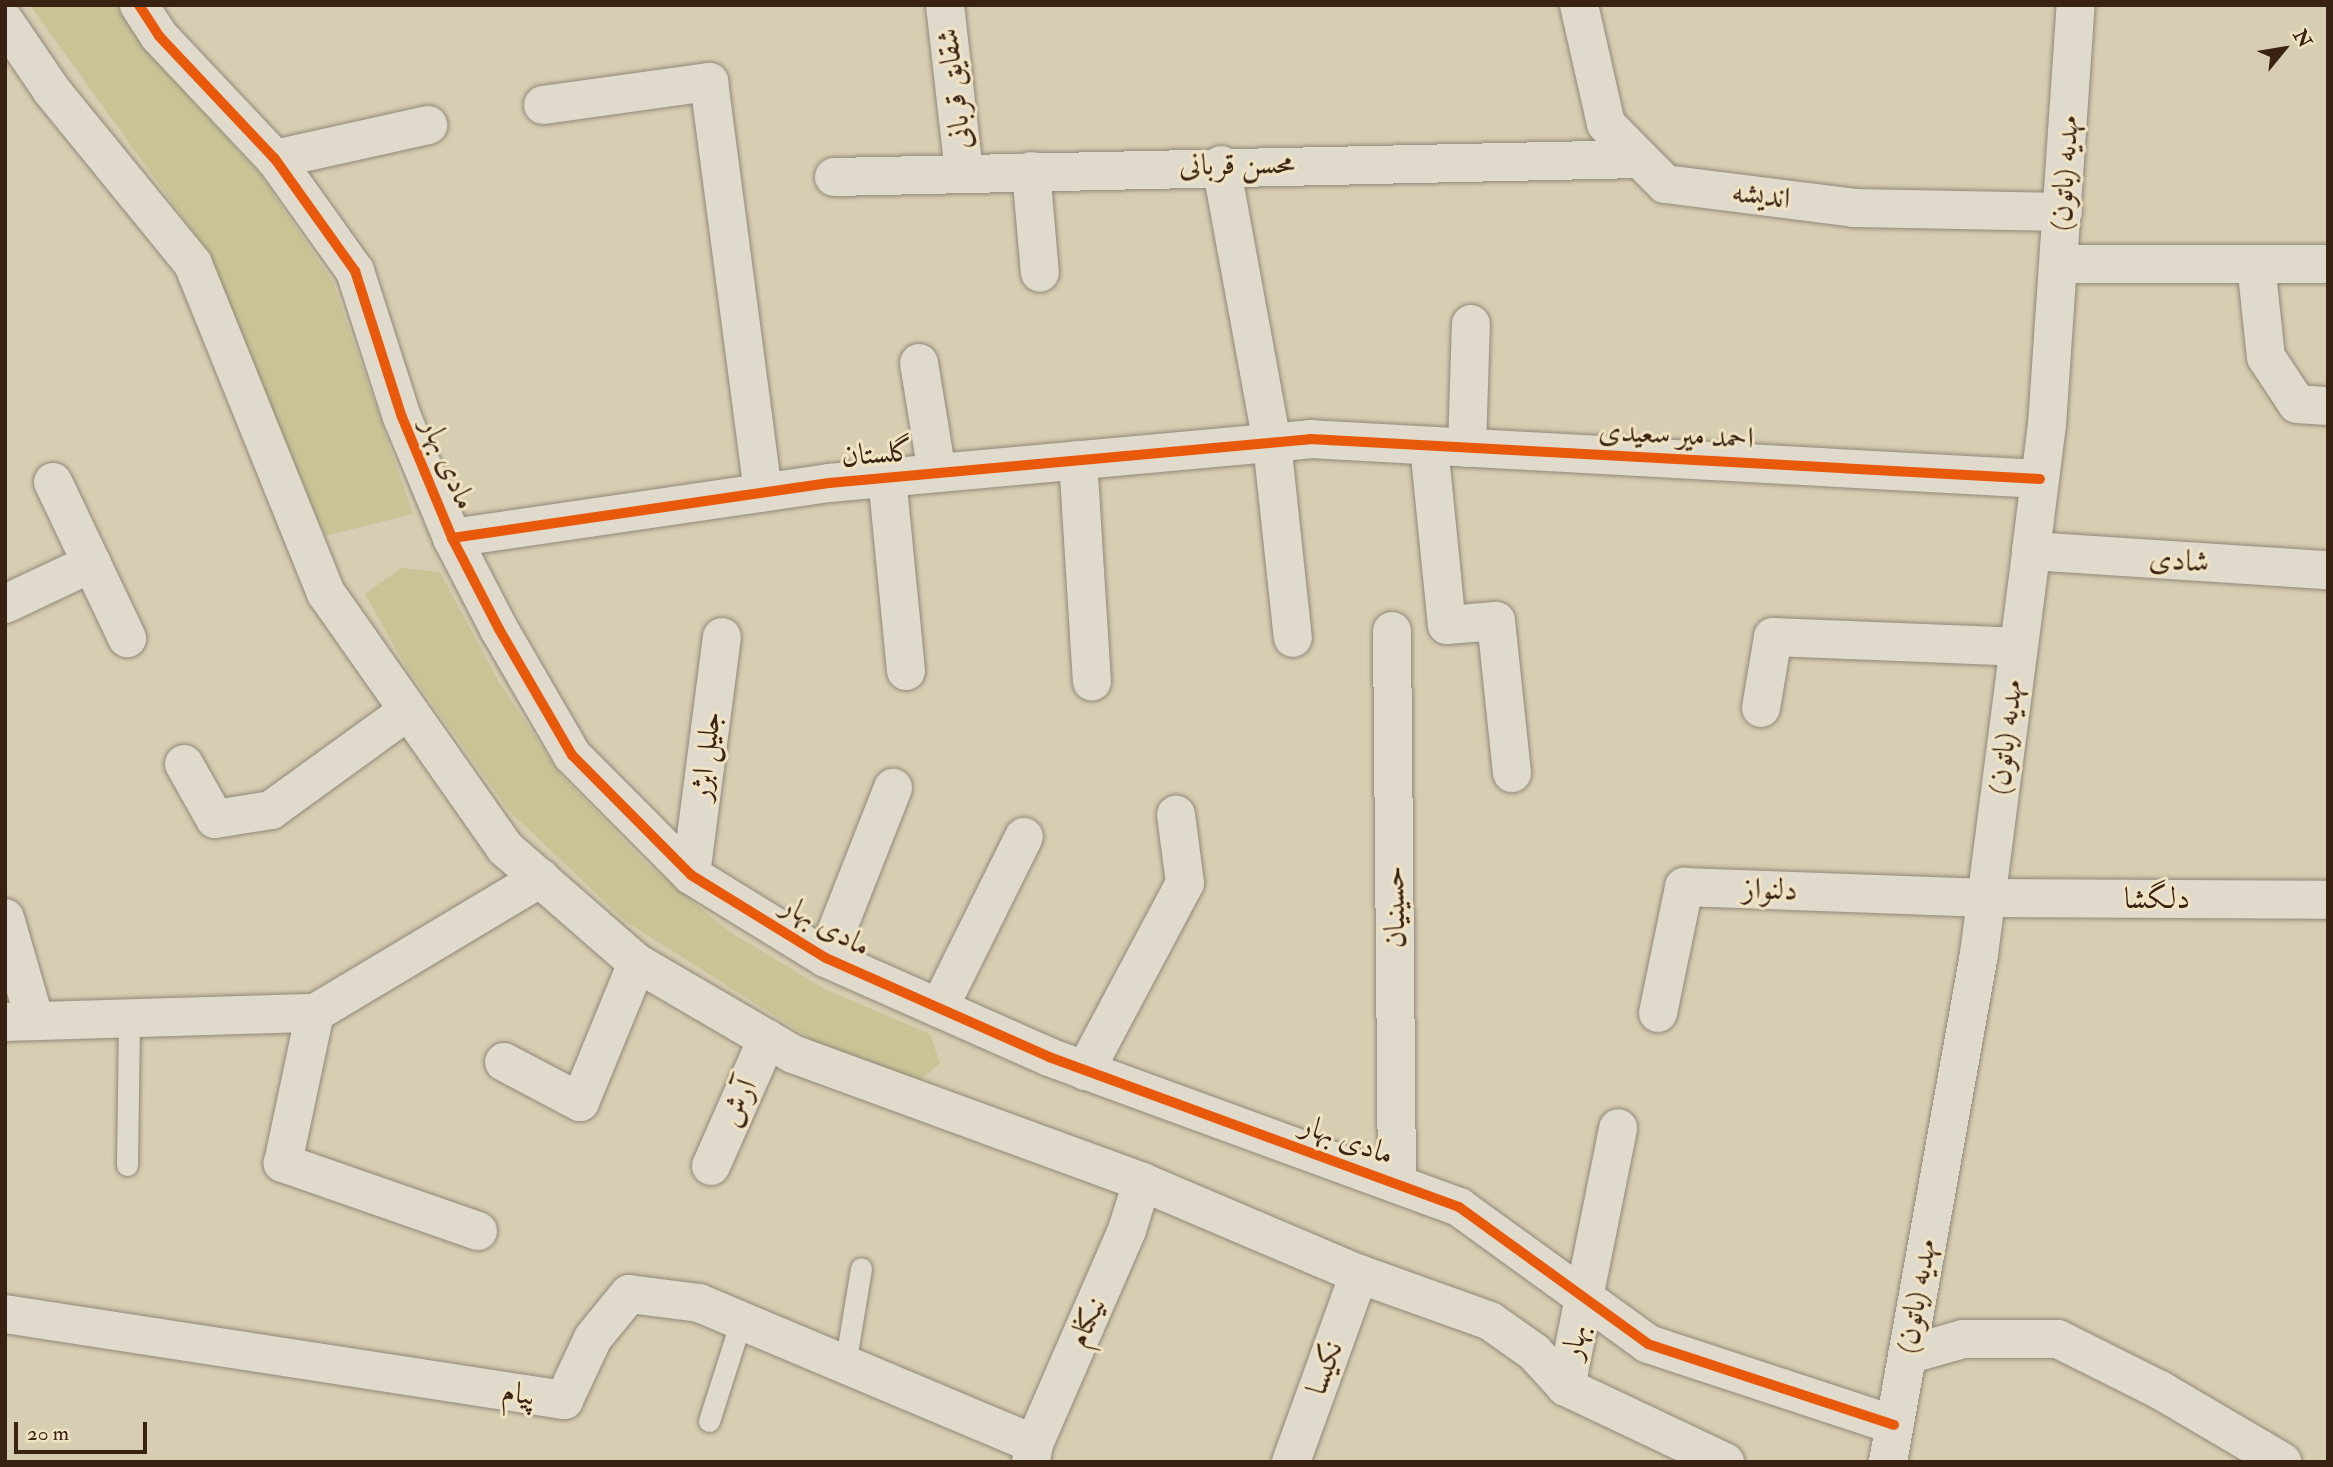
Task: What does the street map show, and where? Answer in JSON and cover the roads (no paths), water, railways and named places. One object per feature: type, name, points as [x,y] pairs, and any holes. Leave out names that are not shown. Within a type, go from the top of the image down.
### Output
[{"type":"street","name":"مادی بهار","points":[[139,5],[159,36],[275,159],[355,271],[401,417],[452,538],[572,755],[691,875],[827,958],[939,1008],[1085,1071],[1459,1207],[1648,1344],[1891,1443]]},
{"type":"street","name":"شقایق قربانی","points":[[945,5],[964,173]]},
{"type":"street","name":"اندیشه","points":[[1579,5],[1606,124],[1665,184],[1854,208],[2063,212]]},
{"type":"street","name":"مهدیه (باتون)","points":[[1891,1443],[1986,898],[2031,551],[2059,264],[2076,5]]},
{"type":"street","points":[[5,22],[52,91],[192,264],[326,593],[505,848],[637,964],[793,1054],[1142,1182],[1359,1273],[1490,1321],[1534,1352],[1566,1387],[1725,1462]]},
{"type":"street","points":[[543,105],[709,82],[762,492]]},
{"type":"street","points":[[275,159],[428,125]]},
{"type":"street","name":"محسن قربانی","points":[[834,177],[1221,165],[1640,159]]},
{"type":"street","points":[[1221,165],[1272,443],[1293,638]]},
{"type":"street","points":[[1031,171],[1040,273]]},
{"type":"street","points":[[2059,264],[2328,264]]},
{"type":"street","points":[[2256,264],[2266,357],[2297,404],[2328,406]]},
{"type":"street","points":[[1467,448],[1471,324]]},
{"type":"street","points":[[919,363],[937,473]]},
{"type":"street","name":"گلستان","points":[[452,538],[762,492],[887,477],[1310,439]]},
{"type":"street","name":"احمد میر سعیدی","points":[[1310,439],[2040,480]]},
{"type":"street","points":[[1429,446],[1447,625],[1496,621],[1512,773]]},
{"type":"street","points":[[1078,460],[1092,682]]},
{"type":"street","points":[[887,477],[906,671]]},
{"type":"street","points":[[53,482],[127,638]]},
{"type":"street","name":"شادی","points":[[2031,551],[2328,570]]},
{"type":"street","points":[[5,604],[92,563]]},
{"type":"street","name":"حسینیان","points":[[1392,631],[1397,1184]]},
{"type":"street","name":"جلیل ابژر","points":[[691,875],[722,637]]},
{"type":"street","points":[[1761,708],[1773,637],[2018,647]]},
{"type":"street","points":[[184,764],[215,819],[271,810],[408,711]]},
{"type":"street","points":[[827,958],[893,788]]},
{"type":"street","points":[[1085,1071],[1185,883],[1176,815]]},
{"type":"street","points":[[939,1008],[1024,837]]},
{"type":"street","points":[[5,918],[20,1022],[315,1013],[541,878]]},
{"type":"street","name":"دلنواز","points":[[1658,1013],[1684,887],[1986,898]]},
{"type":"street","name":"دلگشا","points":[[1986,898],[2328,900]]},
{"type":"street","points":[[504,1062],[580,1102],[637,964]]},
{"type":"street","points":[[315,1013],[283,1163],[478,1231]]},
{"type":"street","name":"آرش","points":[[711,1166],[767,1039]]},
{"type":"street","name":"بهار","points":[[1566,1387],[1618,1128]]},
{"type":"street","name":"نیکنام","points":[[1032,1453],[1127,1230],[1142,1182]]},
{"type":"street","name":"نکیسا","points":[[1291,1462],[1359,1273]]},
{"type":"street","name":"پیام","points":[[5,1314],[564,1400],[593,1338],[629,1294],[699,1303],[845,1365],[1032,1453]]},
{"type":"street","points":[[1907,1355],[1964,1339],[2057,1339],[2160,1390],[2282,1462]]},
{"type":"lane","points":[[127,1165],[129,1018]]},
{"type":"lane","points":[[845,1365],[861,1268]]},
{"type":"lane","points":[[709,1420],[741,1321]]}]
